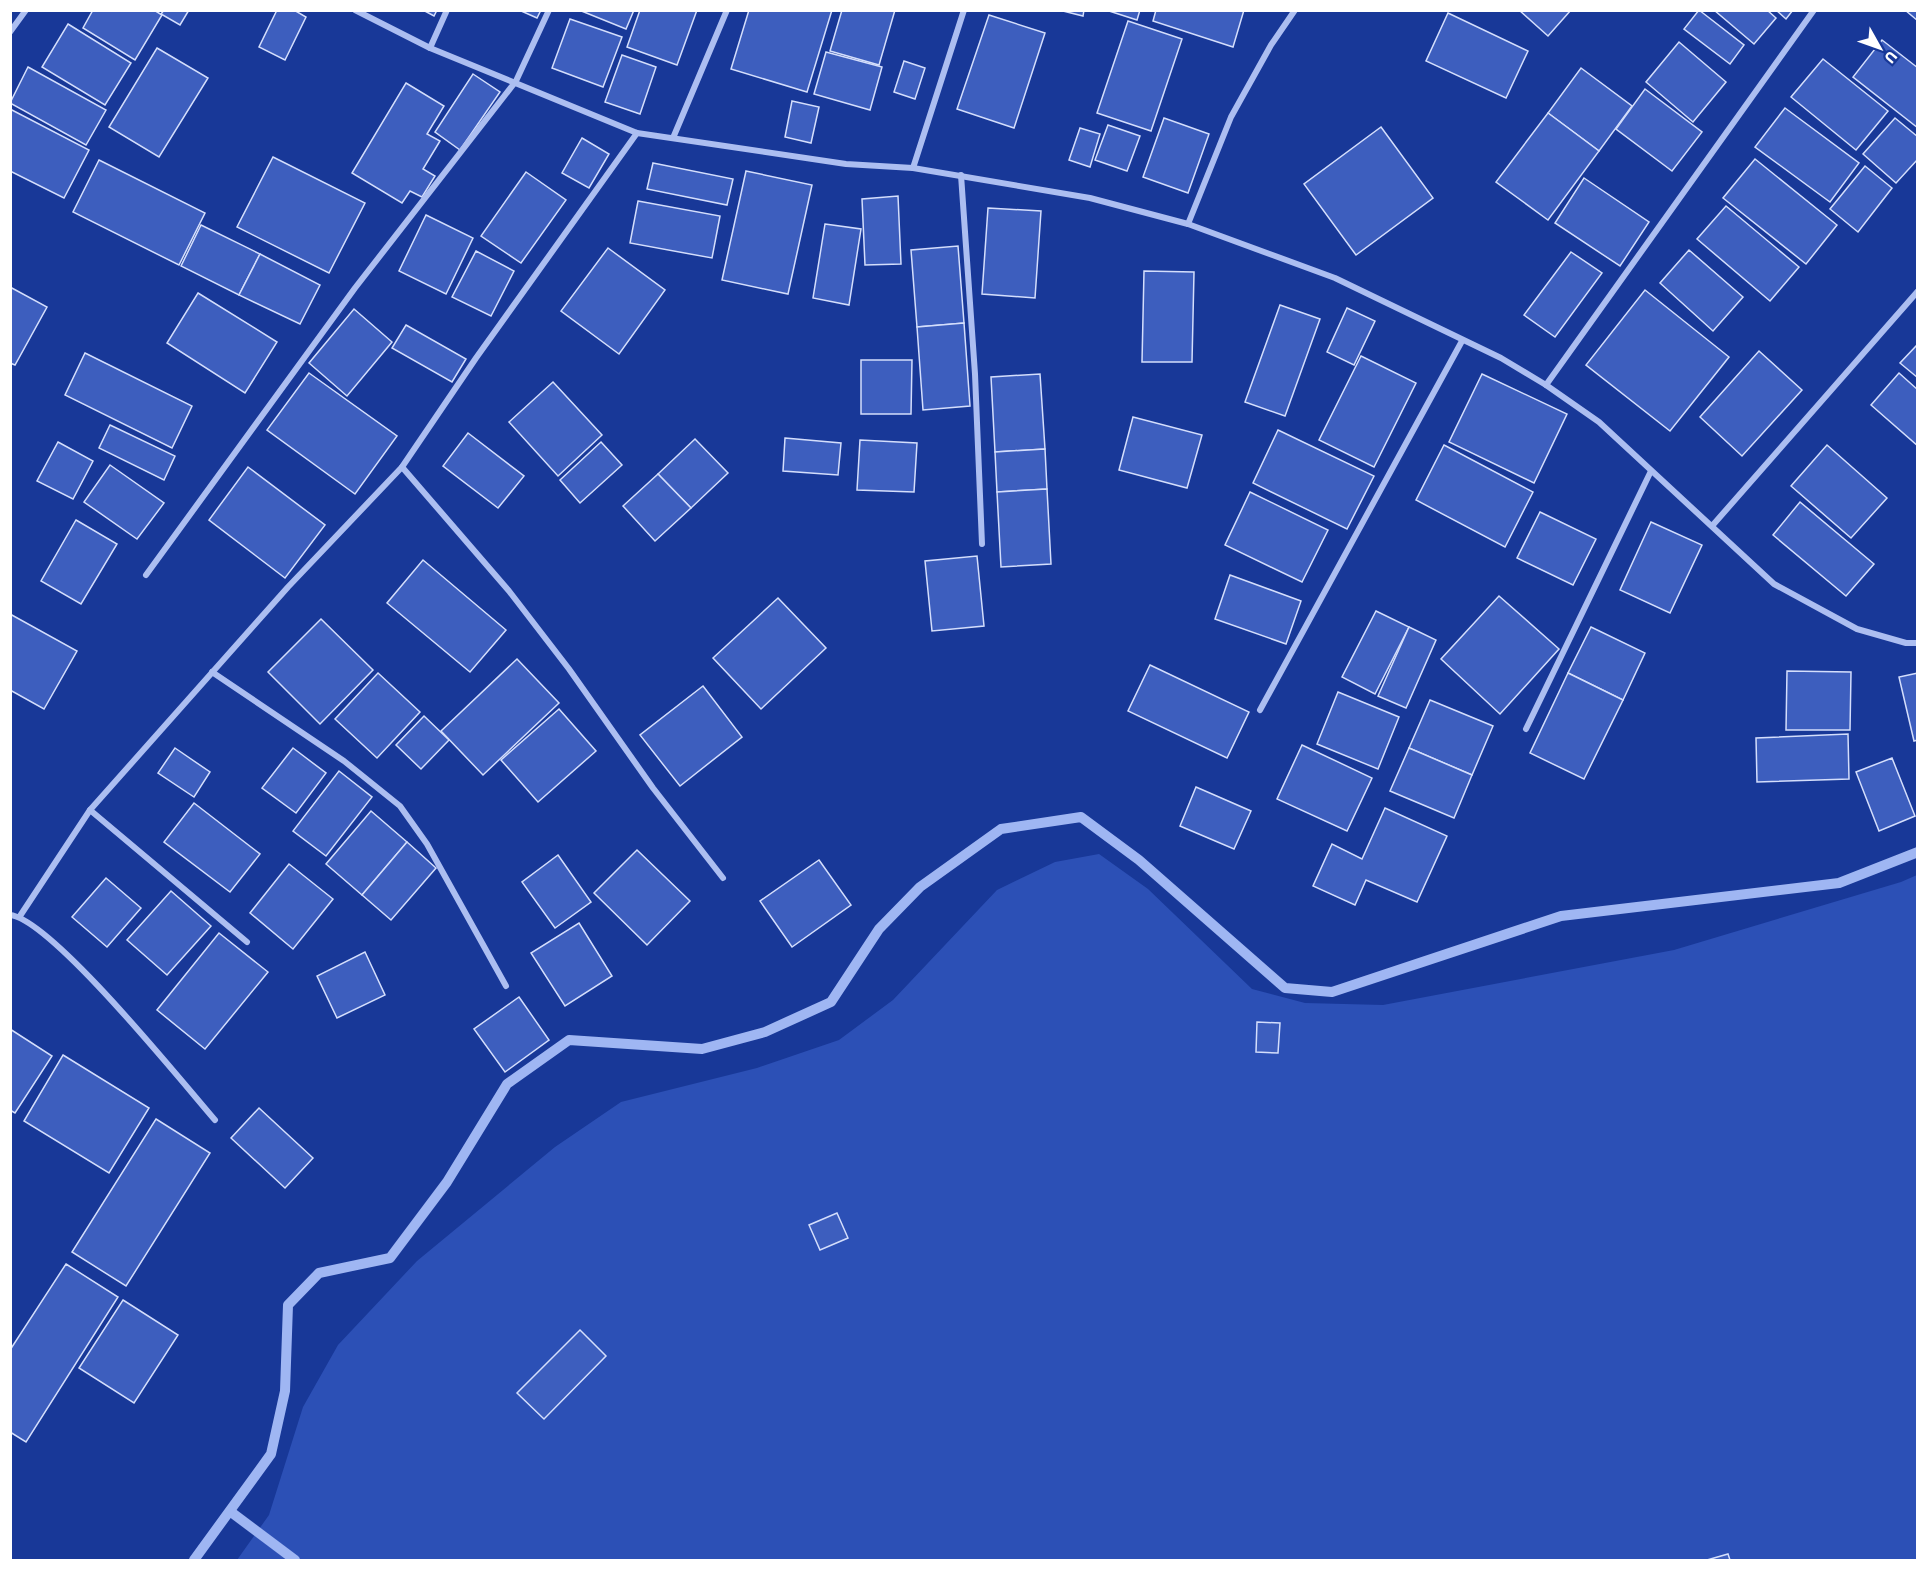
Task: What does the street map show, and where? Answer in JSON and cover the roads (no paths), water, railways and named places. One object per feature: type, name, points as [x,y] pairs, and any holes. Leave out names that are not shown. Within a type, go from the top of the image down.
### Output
[{"type":"street","points":[[10,32],[26,10]]},
{"type":"street","points":[[355,10],[430,48],[516,81],[637,133],[846,164],[913,168],[1090,198],[1188,224],[1335,278],[1501,358],[1546,385],[1599,422],[1774,584],[1857,629],[1906,643],[1917,643]]},
{"type":"street","points":[[430,48],[447,10]]},
{"type":"street","points":[[146,575],[355,288],[516,81],[549,10]]},
{"type":"street","points":[[674,138],[728,10]]},
{"type":"street","points":[[913,168],[964,10]]},
{"type":"street","points":[[1188,224],[1231,117],[1271,45],[1295,10]]},
{"type":"street","points":[[1546,385],[1814,10]]},
{"type":"street","points":[[20,916],[90,810],[212,672],[402,467],[476,358],[637,133]]},
{"type":"street","points":[[961,175],[975,374],[982,544]]},
{"type":"street","points":[[1712,525],[1917,291]]},
{"type":"street","points":[[1260,710],[1462,341]]},
{"type":"street","points":[[402,467],[516,600],[569,669],[653,788],[723,878]]},
{"type":"street","points":[[1526,729],[1651,471]]},
{"type":"street","points":[[212,672],[344,761],[400,806],[427,844],[507,986]]},
{"type":"street","points":[[90,810],[247,942]]},
{"type":"street","points":[[10,915],[20,916],[62,950],[113,1002],[215,1120]]},
{"type":"waterway","points":[[194,1560],[271,1454],[285,1391],[288,1305],[319,1273],[390,1258],[447,1182],[507,1084],[569,1040],[702,1049],[765,1032],[831,1002],[879,929],[920,887],[1001,829],[1081,817],[1139,860],[1285,988],[1332,992],[1561,916],[1839,883],[1918,852]]},
{"type":"waterway","points":[[231,1512],[295,1560]]}]
